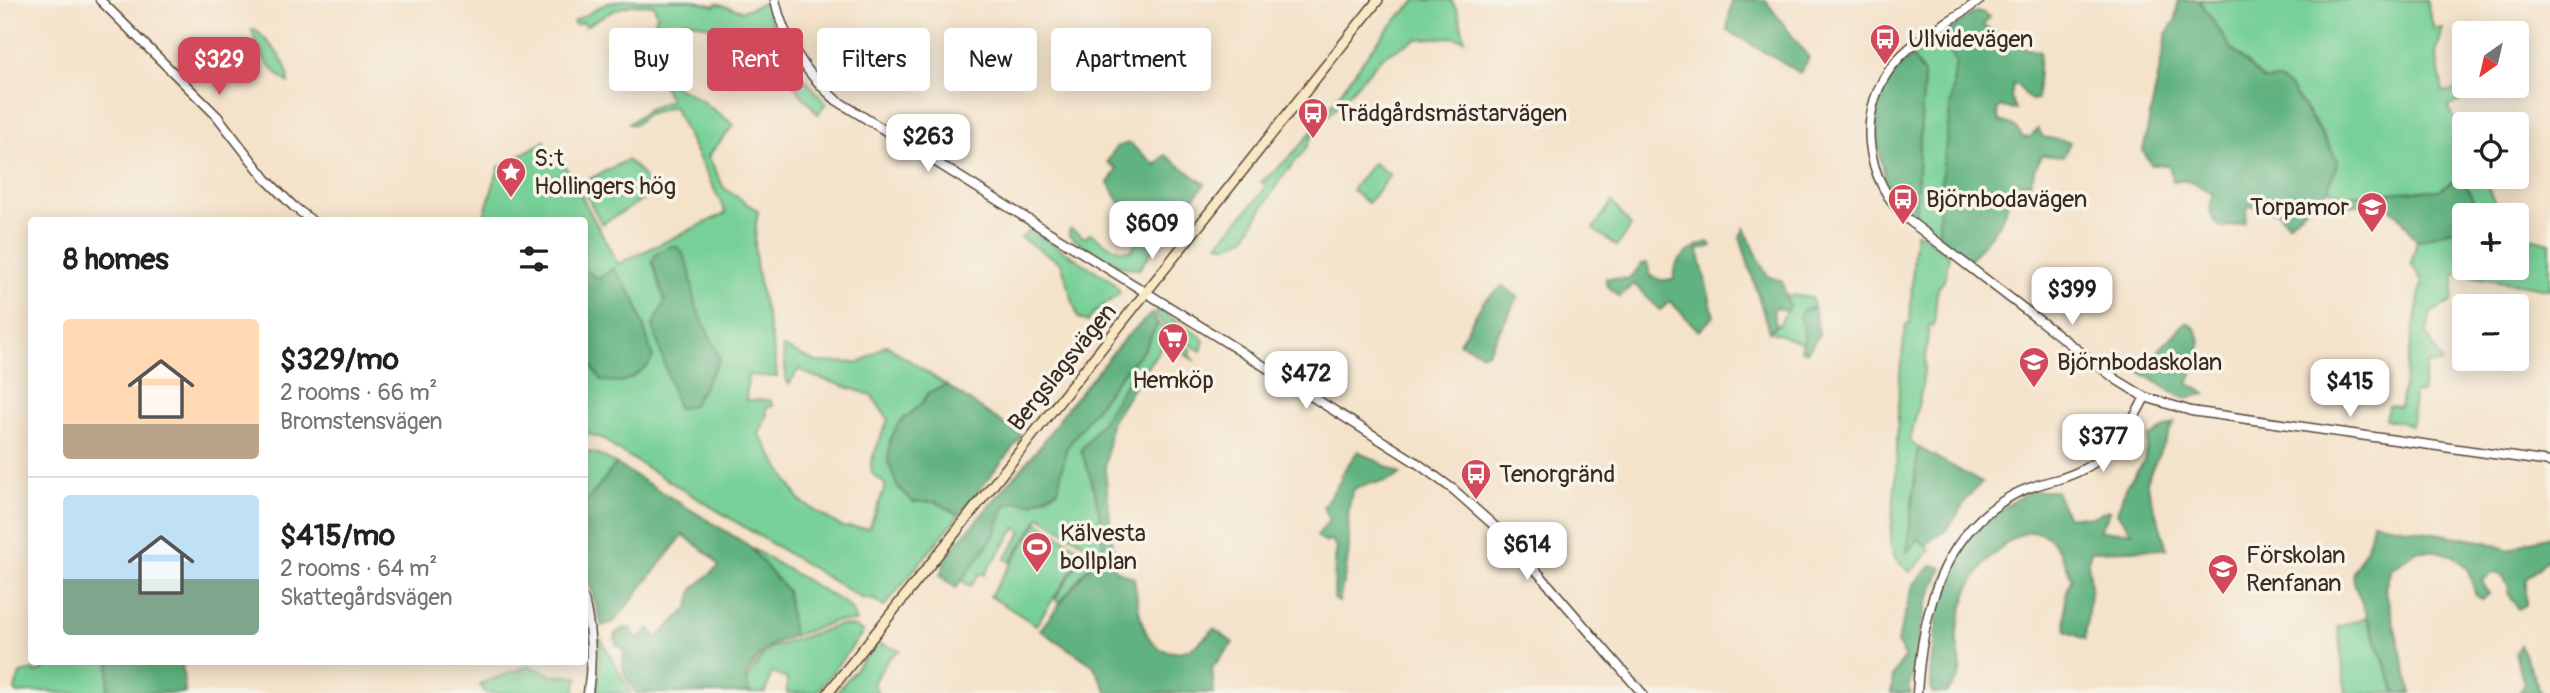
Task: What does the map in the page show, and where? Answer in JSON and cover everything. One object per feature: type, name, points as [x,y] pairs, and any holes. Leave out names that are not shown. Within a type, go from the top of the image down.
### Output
[{"type":"main road","name":"Bergslagsvägen","points":[[828,693],[1378,0]]},
{"type":"street","points":[[100,0],[218,116],[266,178],[293,206],[308,217]]},
{"type":"street","points":[[775,0],[785,34],[794,51],[817,82],[836,100],[1418,463],[1462,496],[1516,547],[1642,693]]},
{"type":"street","points":[[1980,0],[1909,48],[1882,82],[1872,109],[1870,150],[1877,178],[1893,205],[1911,222],[2109,374],[2145,397],[2175,407],[2207,413],[2550,462]]},
{"type":"street","points":[[1917,693],[1922,635],[1928,610],[1945,565],[1957,546],[1985,514],[2013,495],[2080,470],[2113,450],[2145,397]]},
{"type":"street","points":[[588,617],[592,645],[589,693]]},
{"type":"green space","points":[[626,0],[692,0],[715,6],[716,3],[742,11],[767,2],[775,28],[714,28],[685,20],[680,28],[653,28],[657,15],[654,5],[644,4],[626,6],[586,26],[583,22],[575,25],[573,22],[607,3]]},
{"type":"green space","points":[[1417,0],[1451,0],[1458,12],[1465,40],[1453,37],[1416,39],[1383,56],[1316,129],[1305,150],[1282,177],[1245,238],[1227,246],[1218,244],[1262,193],[1266,185],[1261,182],[1284,163],[1304,141],[1376,44]]},
{"type":"green space","points":[[1732,0],[1765,0],[1809,58],[1800,73],[1727,30]]},
{"type":"green space","points":[[2178,0],[2199,0],[2231,48],[2263,80],[2279,80],[2290,87],[2338,161],[2328,189],[2288,224],[2277,211],[2248,206],[2245,223],[2222,228],[2210,213],[2213,194],[2189,182],[2173,181],[2169,165],[2152,165],[2143,151],[2167,33],[2176,19]]},
{"type":"green space","points":[[2199,0],[2426,0],[2434,29],[2443,28],[2436,54],[2443,92],[2452,91],[2452,98],[2466,98],[2448,107],[2452,114],[2452,182],[2439,190],[2343,195],[2328,189],[2338,161],[2311,117],[2287,85],[2278,80],[2264,80],[2231,48]]},
{"type":"green space","points":[[1975,12],[1982,12],[1989,17],[1983,26],[2022,47],[2040,52],[2037,99],[2031,100],[2013,84],[2011,97],[2016,109],[2000,107],[1997,111],[1999,121],[2014,126],[2023,138],[2031,137],[2038,129],[2043,137],[2070,142],[2063,157],[2041,155],[2030,183],[2023,182],[2011,196],[2000,223],[1970,260],[1939,236],[1939,200],[1956,61],[1941,36]]},
{"type":"green space","points":[[255,29],[282,60],[289,83],[276,73],[261,53],[252,30]]},
{"type":"green space","points":[[1941,36],[1956,61],[1939,200],[1939,236],[1915,218],[1924,75],[1912,56]]},
{"type":"green space","points":[[1912,56],[1924,75],[1915,218],[1897,201],[1887,186],[1877,133],[1879,105],[1884,92],[1890,79]]},
{"type":"green space","points":[[803,77],[826,103],[818,114],[798,91],[803,91]]},
{"type":"green space","points":[[666,91],[685,91],[734,125],[708,156],[724,188],[758,211],[755,254],[777,377],[748,375],[746,400],[770,400],[773,406],[766,407],[767,415],[759,434],[800,501],[842,527],[869,528],[886,485],[872,473],[871,462],[888,419],[871,395],[799,369],[789,384],[783,347],[817,362],[860,363],[886,345],[946,385],[928,393],[923,402],[898,424],[913,501],[936,502],[959,515],[884,607],[874,600],[861,598],[613,447],[605,439],[588,434],[588,217],[484,217],[499,167],[545,141],[545,158],[550,162],[562,160],[618,264],[726,213],[673,106],[645,115],[635,125],[629,124],[648,109],[670,100]]},
{"type":"green space","points":[[1129,143],[1156,165],[1165,155],[1205,184],[1154,248],[1131,221],[1108,183],[1117,169],[1107,162],[1116,147]]},
{"type":"green space","points":[[627,160],[641,172],[652,194],[602,224],[580,184]]},
{"type":"green space","points":[[1373,163],[1390,175],[1368,203],[1352,190]]},
{"type":"green space","points":[[2452,182],[2452,189],[2468,189],[2474,202],[2452,203],[2452,230],[2417,241],[2398,214],[2384,203],[2330,207],[2343,195],[2439,190]]},
{"type":"green space","points":[[2461,189],[2488,189],[2495,203],[2474,203]]},
{"type":"green space","points":[[1612,202],[1631,226],[1617,246],[1593,229]]},
{"type":"green space","points":[[1744,228],[1767,276],[1782,281],[1789,307],[1786,311],[1776,307],[1773,310],[1776,325],[1769,331],[1740,237]]},
{"type":"green space","points":[[1071,229],[1086,238],[1090,233],[1121,250],[1132,250],[1140,232],[1154,248],[1139,269],[1121,266],[1069,235]]},
{"type":"green space","points":[[1030,230],[1110,280],[1119,290],[1119,294],[1094,313],[1088,322],[1078,318],[1061,263],[1021,238]]},
{"type":"green space","points":[[2452,230],[2452,280],[2454,280],[2452,302],[2431,312],[2427,334],[2442,363],[2427,364],[2422,393],[2414,392],[2412,425],[2385,419],[2388,406],[2400,407],[2422,281],[2411,263],[2417,241]]},
{"type":"green space","points":[[1916,233],[1923,235],[1949,256],[1944,281],[1937,288],[1934,326],[1929,325],[1922,387],[1910,442],[1918,447],[1907,551],[1919,539],[1931,550],[1910,572],[1895,559],[1890,543],[1896,478],[1899,381],[1906,324],[1910,323]]},
{"type":"green space","points":[[2529,237],[2550,243],[2550,289],[2493,280],[2529,280]]},
{"type":"green space","points":[[1708,242],[1712,246],[1698,250],[1714,316],[1699,331],[1670,301],[1660,310],[1634,284],[1619,297],[1606,284],[1606,278],[1628,279],[1642,264],[1647,263],[1651,276],[1660,280],[1674,280],[1674,269],[1680,259],[1694,248]]},
{"type":"green space","points":[[671,246],[682,251],[690,271],[695,304],[720,359],[693,405],[678,409],[653,326],[665,301],[652,261],[656,254]]},
{"type":"green space","points":[[613,268],[635,299],[653,357],[649,364],[632,378],[620,382],[602,381],[588,361],[588,272],[599,279]]},
{"type":"green space","points":[[1503,286],[1518,297],[1488,352],[1483,354],[1459,343],[1484,301]]},
{"type":"green space","points":[[1786,295],[1812,297],[1814,307],[1803,310],[1799,316],[1805,336],[1803,343],[1769,331],[1780,324],[1789,306]]},
{"type":"green space","points":[[1814,307],[1819,335],[1807,352],[1801,351],[1805,336],[1799,316],[1803,310]]},
{"type":"green space","points":[[1157,309],[1200,336],[1204,341],[1201,351],[1173,333],[1155,313]]},
{"type":"green space","points":[[1152,313],[1158,323],[1145,348],[1116,381],[1066,449],[1058,490],[1033,503],[1013,502],[1005,506],[995,535],[956,588],[940,576],[948,554],[1042,444],[1067,408],[1125,338]]},
{"type":"green space","points":[[2186,322],[2194,327],[2200,342],[2188,383],[2206,394],[2184,398],[2139,371]]},
{"type":"green space","points":[[1158,323],[1192,351],[1189,355],[1195,361],[1166,341],[1144,371],[1134,370],[1104,419],[1096,491],[1102,519],[1103,548],[1060,602],[1055,599],[1089,547],[1040,516],[1010,562],[1005,559],[1022,532],[1016,528],[984,575],[980,573],[971,586],[965,583],[962,577],[995,535],[1005,506],[1013,502],[1033,503],[1058,490],[1066,449],[1116,381],[1145,348]]},
{"type":"green space","points":[[1134,370],[1144,371],[1111,423],[1105,468],[1115,570],[1134,578],[1145,630],[1160,649],[1172,652],[1188,650],[1214,629],[1233,643],[1212,668],[1214,693],[1108,693],[1093,665],[1040,630],[1103,548],[1096,498],[1081,450]]},
{"type":"green space","points":[[946,385],[1022,436],[959,515],[936,502],[913,502],[897,486],[888,461],[890,440],[898,424],[923,402],[928,393]]},
{"type":"green space","points":[[2174,423],[2146,481],[2167,549],[2091,551],[2088,562],[2091,584],[2085,639],[2066,631],[2065,597],[2072,578],[2060,552],[2041,533],[2032,532],[2013,538],[1990,558],[1970,586],[1957,633],[1961,666],[1958,678],[1946,693],[1932,693],[1930,668],[1943,583],[1956,553],[1974,531],[1994,513],[2031,491],[2056,491],[2067,516],[2092,517],[2108,510],[2110,511],[2100,531],[2132,532],[2117,513],[2126,486],[2144,462],[2149,437]]},
{"type":"green space","points":[[1918,447],[1982,483],[1944,532],[1926,546],[1919,539],[1907,552]]},
{"type":"green space","points":[[1358,451],[1401,474],[1388,481],[1354,489],[1348,513],[1348,555],[1339,602],[1334,599],[1337,548],[1330,539],[1326,543],[1317,536],[1329,520],[1323,507]]},
{"type":"green space","points":[[588,452],[616,464],[588,499]]},
{"type":"green space","points":[[616,464],[748,545],[787,591],[793,636],[775,643],[759,656],[745,678],[750,693],[636,693],[624,673],[624,650],[616,644],[615,634],[630,628],[638,639],[649,629],[657,638],[689,607],[693,589],[719,566],[712,557],[683,535],[614,622],[602,626],[588,579],[588,500]]},
{"type":"green space","name":"Kälvesta bollplan","points":[[1038,522],[1084,552],[1036,625],[990,596]]},
{"type":"green space","points":[[2372,522],[2486,542],[2510,550],[2550,536],[2550,557],[2526,579],[2526,605],[2518,609],[2508,593],[2509,586],[2502,575],[2493,573],[2482,581],[2489,594],[2482,600],[2476,595],[2467,568],[2454,556],[2437,551],[2416,551],[2391,569],[2385,588],[2411,693],[2397,693],[2354,583],[2353,572],[2367,548]]},
{"type":"green space","points":[[748,546],[846,604],[856,622],[837,621],[793,636],[787,591]]},
{"type":"green space","points":[[1932,565],[1942,567],[1928,601],[1919,634],[1916,662],[1909,686],[1911,693],[1891,693],[1893,676],[1905,656],[1897,643],[1913,585]]},
{"type":"green space","points":[[2366,617],[2396,693],[2346,693],[2338,627]]},
{"type":"green space","points":[[839,625],[855,627],[863,632],[816,693],[787,693],[787,679],[772,672],[765,693],[750,693],[745,684],[770,648]]},
{"type":"green space","points":[[601,639],[631,693],[597,693]]},
{"type":"green space","points":[[877,643],[900,650],[889,658],[873,683],[878,693],[836,693]]},
{"type":"green space","points":[[2520,645],[2541,693],[2519,693],[2524,684],[2515,653]]},
{"type":"green space","points":[[51,665],[110,665],[107,693],[16,693],[20,673],[33,670],[36,673]]},
{"type":"green space","points":[[110,665],[182,665],[185,693],[107,693]]},
{"type":"green space","points":[[529,666],[551,675],[578,677],[574,693],[486,693],[479,684]]},
{"type":"place","name":"Ullvidevägen","points":[[1885,66]]},
{"type":"place","name":"Trädgårdsmästarvägen","points":[[1313,140]]},
{"type":"place","name":"S:t Hollingers hög","points":[[511,199]]},
{"type":"place","name":"Björnbodavägen","points":[[1903,226]]},
{"type":"place","name":"Torpamor","points":[[2372,234]]},
{"type":"place","name":"Hemköp","points":[[1173,365]]},
{"type":"place","name":"Björnbodaskolan","points":[[2034,389]]},
{"type":"place","name":"Tenorgränd","points":[[1476,501]]},
{"type":"place","name":"Kälvesta bollplan","points":[[1037,574]]},
{"type":"place","name":"Förskolan Renfanan","points":[[2223,596]]}]
